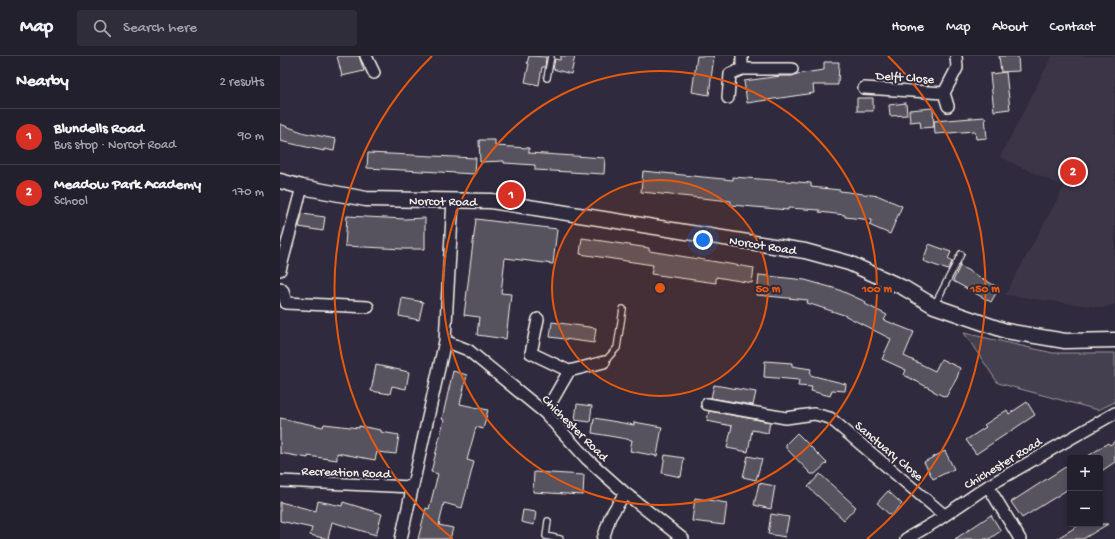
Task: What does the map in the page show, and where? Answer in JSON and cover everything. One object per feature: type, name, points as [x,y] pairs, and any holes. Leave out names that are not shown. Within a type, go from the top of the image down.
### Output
[{"type":"street","points":[[366,56],[374,73]]},
{"type":"street","points":[[742,56],[742,68]]},
{"type":"street","name":"Delft Close","points":[[948,106],[944,92],[957,68],[956,56]]},
{"type":"street","points":[[728,98],[730,74],[742,68],[792,69]]},
{"type":"street","name":"Delft Close","points":[[864,88],[944,92]]},
{"type":"street","name":"Norcot Road","points":[[280,181],[302,187],[366,198],[492,201],[805,251],[849,263],[904,288],[934,306],[1006,331],[1065,341],[1115,340]]},
{"type":"street","points":[[280,270],[302,187]]},
{"type":"street","points":[[401,539],[444,341],[452,200]]},
{"type":"street","points":[[280,288],[283,291],[286,303],[368,307]]},
{"type":"street","points":[[538,319],[531,353],[569,371],[604,362]]},
{"type":"street","name":"Chichester Road","points":[[444,341],[468,350],[545,413],[587,459],[625,494],[683,539]]},
{"type":"street","points":[[545,413],[569,371]]},
{"type":"street","name":"Sanctuary Close","points":[[707,404],[786,418],[814,414],[830,418],[944,515]]},
{"type":"street","name":"Chichester Road","points":[[906,539],[988,486],[1115,413]]},
{"type":"street","name":"Recreation Road","points":[[280,481],[412,487]]},
{"type":"street","points":[[988,486],[1020,539]]},
{"type":"street","points":[[603,539],[610,516],[625,494]]},
{"type":"lane","points":[[547,78],[552,56]]},
{"type":"lane","points":[[934,306],[961,254]]},
{"type":"lane","points":[[604,362],[617,348],[623,309]]},
{"type":"lane","points":[[548,521],[546,536],[560,539]]},
{"type":"shaded area","points":[[1052,56],[1115,56],[1115,304],[1103,308],[1005,295],[1064,187],[1000,157]]},
{"type":"shaded area","points":[[964,333],[1053,353],[1115,353],[1115,402],[1098,410],[998,383]]},
{"type":"building","points":[[337,56],[359,56],[364,71],[342,76]]},
{"type":"building","points":[[529,56],[546,57],[545,67],[542,67],[539,85],[525,82],[529,64],[527,63]]},
{"type":"building","points":[[561,56],[575,56],[571,74],[553,69],[555,59],[560,60]]},
{"type":"building","points":[[697,56],[714,56],[709,95],[692,92]]},
{"type":"building","points":[[999,56],[1018,56],[1019,71],[1001,72]]},
{"type":"building","points":[[824,62],[839,62],[838,85],[813,85],[814,93],[747,103],[744,81],[792,76],[824,70]]},
{"type":"building","points":[[1006,72],[1010,109],[994,111],[990,74]]},
{"type":"building","points":[[857,98],[873,98],[873,111],[857,111]]},
{"type":"building","points":[[906,103],[907,115],[890,116],[889,105]]},
{"type":"building","points":[[933,108],[934,127],[921,128],[920,121],[910,122],[909,110]]},
{"type":"building","points":[[985,117],[987,138],[976,139],[975,131],[935,134],[934,121]]},
{"type":"building","points":[[280,124],[305,133],[336,139],[334,151],[324,149],[324,151],[280,141]]},
{"type":"building","points":[[479,140],[495,140],[495,146],[529,148],[529,153],[605,158],[604,174],[535,170],[535,165],[504,163],[504,161],[480,162]]},
{"type":"building","points":[[368,153],[476,158],[475,174],[367,168]]},
{"type":"building","points":[[643,171],[733,180],[733,177],[811,183],[811,187],[879,196],[902,206],[890,234],[869,225],[872,220],[819,212],[820,210],[788,208],[788,210],[731,205],[731,201],[641,192]]},
{"type":"building","points":[[302,214],[325,217],[323,231],[299,227]]},
{"type":"building","points":[[347,216],[405,219],[425,218],[425,249],[345,246]]},
{"type":"building","points":[[476,219],[557,229],[553,264],[505,258],[501,293],[511,294],[506,339],[477,335],[479,317],[464,315]]},
{"type":"building","points":[[582,238],[649,248],[649,251],[754,268],[752,283],[716,277],[716,283],[651,274],[653,265],[580,254]]},
{"type":"building","points":[[929,244],[951,252],[948,259],[952,262],[948,270],[923,261]]},
{"type":"building","points":[[960,266],[999,288],[991,302],[953,281]]},
{"type":"building","points":[[759,275],[805,280],[837,289],[866,302],[865,304],[887,315],[884,320],[914,332],[904,356],[935,371],[941,359],[960,368],[957,378],[946,397],[904,375],[906,370],[882,359],[891,339],[844,315],[807,303],[808,300],[757,295]]},
{"type":"building","points":[[402,298],[423,302],[419,320],[399,316]]},
{"type":"building","points":[[552,322],[596,328],[594,343],[550,337]]},
{"type":"building","points":[[765,361],[792,363],[792,366],[811,369],[810,375],[846,384],[845,391],[832,390],[830,396],[811,391],[812,387],[798,386],[799,380],[764,377]]},
{"type":"building","points":[[376,365],[409,372],[406,389],[392,386],[390,394],[371,391]]},
{"type":"building","points":[[453,371],[467,375],[460,404],[488,410],[483,429],[476,427],[467,460],[474,462],[462,508],[444,503],[439,525],[453,528],[450,539],[418,539],[426,508],[429,509],[438,474],[431,472],[444,420],[442,419]]},
{"type":"building","points":[[714,385],[756,392],[753,405],[711,398]]},
{"type":"building","points":[[1027,402],[1035,415],[976,454],[966,440],[986,427],[984,425],[1007,410],[1009,414]]},
{"type":"building","points":[[577,404],[592,406],[590,422],[575,420]]},
{"type":"building","points":[[709,411],[770,422],[768,433],[752,430],[748,452],[727,448],[732,426],[707,421]]},
{"type":"building","points":[[280,418],[323,427],[324,424],[359,428],[359,426],[399,435],[396,454],[377,452],[375,460],[337,453],[337,460],[308,456],[308,458],[280,453]]},
{"type":"building","points":[[594,418],[634,425],[634,422],[662,427],[657,456],[630,451],[632,440],[592,433]]},
{"type":"building","points":[[797,433],[827,463],[815,474],[811,474],[786,448],[786,444]]},
{"type":"building","points":[[1115,441],[1115,462],[1103,470],[1103,455],[1090,455],[1108,443],[1110,445]]},
{"type":"building","points":[[945,451],[954,469],[933,479],[924,462]]},
{"type":"building","points":[[665,455],[684,458],[681,477],[662,473]]},
{"type":"building","points":[[748,456],[762,459],[756,480],[743,477]]},
{"type":"building","points":[[1067,466],[1067,490],[1022,518],[1011,502]]},
{"type":"building","points":[[534,472],[584,475],[583,495],[533,492]]},
{"type":"building","points":[[820,474],[856,507],[844,520],[808,487]]},
{"type":"building","points":[[759,483],[775,486],[771,509],[754,505]]},
{"type":"building","points":[[888,491],[902,504],[891,516],[877,503]]},
{"type":"building","points":[[695,498],[727,503],[724,525],[692,521]]},
{"type":"building","points":[[318,501],[342,506],[343,502],[382,514],[376,535],[332,522],[328,539],[310,535],[312,528],[280,521],[280,502],[316,511]]},
{"type":"building","points":[[523,510],[536,512],[534,525],[521,522]]},
{"type":"building","points":[[771,514],[789,517],[785,537],[768,534]]},
{"type":"building","points":[[991,515],[1001,531],[989,539],[955,539]]},
{"type":"building","points":[[1076,527],[1103,527],[1083,539],[1056,539]]},
{"type":"place","name":"Meadow Park Academy","points":[[1073,172]]},
{"type":"place","name":"Blundells Road","points":[[511,195]]}]
